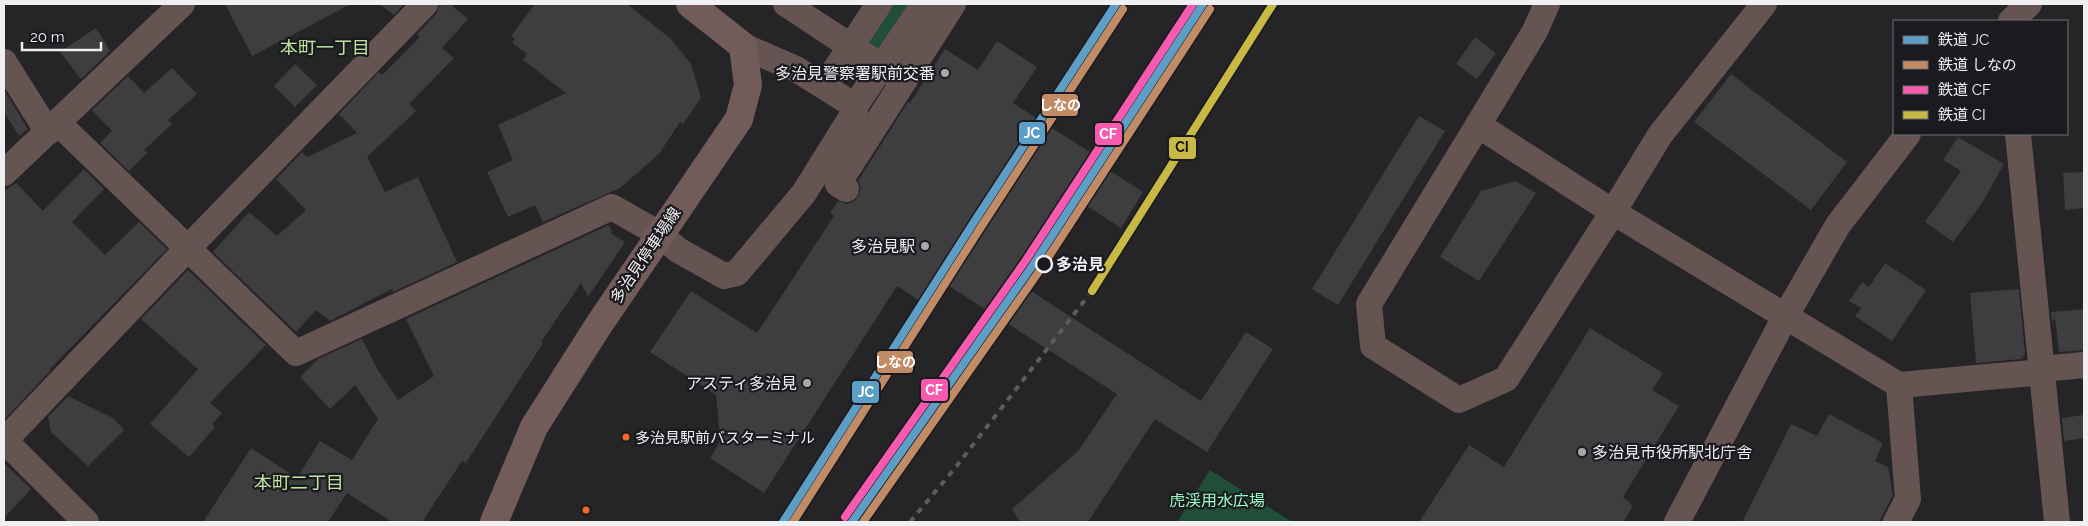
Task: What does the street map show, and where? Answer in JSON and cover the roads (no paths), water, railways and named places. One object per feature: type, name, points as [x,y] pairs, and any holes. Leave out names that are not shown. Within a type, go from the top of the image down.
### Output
[{"type":"main road","points":[[690,4],[743,46]]},
{"type":"main road","name":"多治見停車場線","points":[[494,522],[534,427],[659,234],[739,119],[748,85],[743,46]]},
{"type":"street","points":[[4,173],[182,4]]},
{"type":"street","points":[[86,522],[4,441],[425,4]]},
{"type":"street","points":[[786,4],[904,81]]},
{"type":"street","points":[[825,85],[879,4]]},
{"type":"street","points":[[4,62],[53,127],[188,248],[296,353],[612,206],[659,234],[678,250],[724,276],[737,273],[804,193],[855,111],[855,106],[924,4]]},
{"type":"street","points":[[846,189],[838,184],[953,4]]},
{"type":"street","points":[[1547,4],[1535,31],[1369,304],[1373,346],[1459,400],[1506,379],[1660,135],[1764,4]]},
{"type":"street","points":[[2004,4],[2006,20]]},
{"type":"street","points":[[2012,20],[2029,4]]},
{"type":"street","points":[[743,46],[796,69],[825,85],[855,106]]},
{"type":"street","points":[[1478,125],[1613,212],[1899,385],[2032,373],[2042,369],[2084,365]]},
{"type":"street","points":[[1677,522],[1785,317],[1838,225],[1907,135]]},
{"type":"street","points":[[2018,135],[2057,522]]},
{"type":"street","points":[[1896,522],[1908,499],[1899,385]]},
{"type":"railway","points":[[910,522],[955,468],[1092,291]]},
{"type":"rail line","name":"JC","points":[[783,522],[974,222],[1116,4]]},
{"type":"rail line","name":"CF","points":[[845,517],[1026,260],[1193,4]]},
{"type":"rail line","name":"JC","points":[[852,522],[1033,265],[1203,4]]},
{"type":"rail line","name":"CI","points":[[1092,291],[1273,4]]},
{"type":"rail line","name":"しなの","points":[[793,522],[1123,9]]},
{"type":"rail line","name":"しなの","points":[[863,522],[1040,270],[1210,9]]},
{"type":"place","name":"多治見警察署駅前交番","points":[[945,73]]},
{"type":"place","name":"多治見駅","points":[[925,246]]},
{"type":"place","name":"多治見","points":[[1044,264]]},
{"type":"place","name":"アスティ多治見","points":[[807,383]]},
{"type":"place","name":"多治見駅前バスターミナル","points":[[626,437]]},
{"type":"place","name":"多治見市役所駅北庁舎","points":[[1582,452]]},
{"type":"district","name":"本町一丁目","points":[[325,48]]},
{"type":"district","name":"本町二丁目","points":[[299,483]]},
{"type":"park label","name":"虎渓用水広場","points":[[1217,500]]}]
